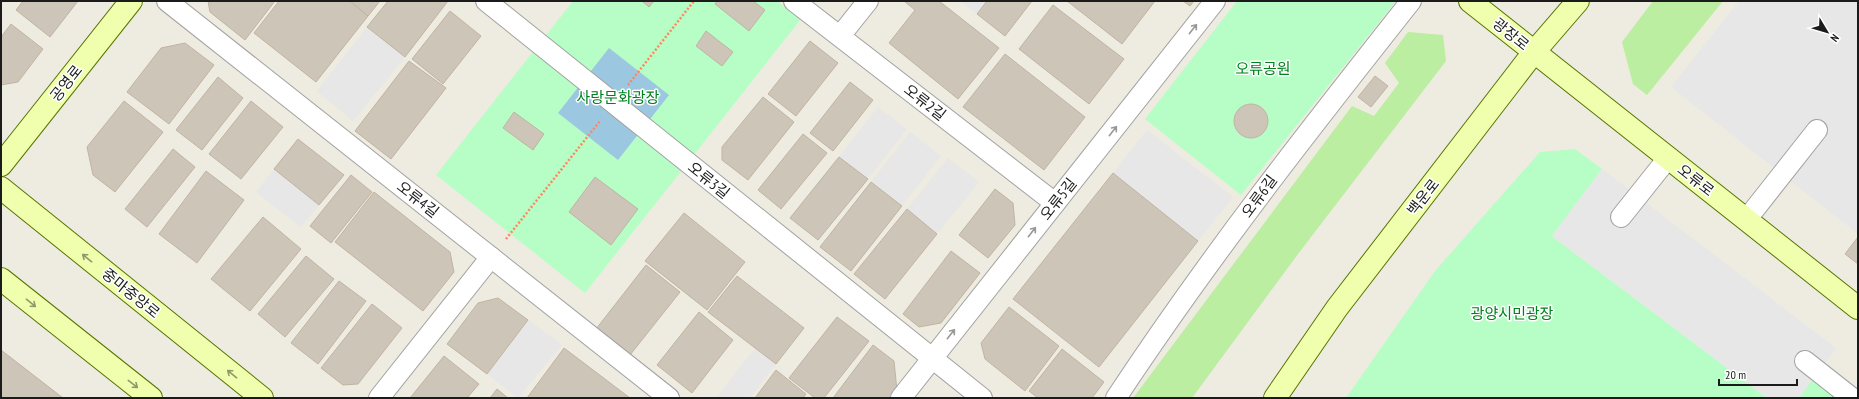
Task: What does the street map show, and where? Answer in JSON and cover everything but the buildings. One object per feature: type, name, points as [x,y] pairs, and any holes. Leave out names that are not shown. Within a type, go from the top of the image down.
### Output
[{"type":"main road","name":"공영로","points":[[1,165],[131,1]]},
{"type":"main road","name":"광장로","points":[[1470,1],[1534,52]]},
{"type":"main road","name":"백운로","points":[[1274,398],[1337,308],[1534,52],[1578,1]]},
{"type":"main road","name":"오류로","points":[[1534,52],[1858,308]]},
{"type":"main road","name":"중마중앙로","points":[[1,188],[262,398]]},
{"type":"main road","points":[[1,278],[151,398]]},
{"type":"street","name":"오류4길","points":[[167,1],[669,398]]},
{"type":"street","name":"오류3길","points":[[486,1],[982,398]]},
{"type":"street","name":"오류2길","points":[[794,1],[1055,202]]},
{"type":"street","points":[[840,36],[868,1]]},
{"type":"street","name":"오류5길","points":[[901,398],[1215,1]]},
{"type":"street","name":"오류6길","points":[[1116,398],[1156,338],[1287,159],[1411,1]]},
{"type":"street","points":[[1746,220],[1817,130]]},
{"type":"street","points":[[1621,217],[1668,158]]},
{"type":"street","points":[[379,398],[491,257]]},
{"type":"street","points":[[1805,361],[1852,398]]},
{"type":"path","points":[[491,257],[694,1]]},
{"type":"green space","name":"사랑문화광장","points":[[573,1],[777,1],[801,19],[585,293],[436,175]]},
{"type":"green space","name":"오류공원","points":[[1237,1],[1396,1],[1241,195],[1145,119]]},
{"type":"green space","points":[[1653,1],[1723,1],[1647,95],[1633,84],[1622,42]]},
{"type":"green space","points":[[1408,32],[1443,35],[1446,61],[1298,254],[1192,398],[1133,398],[1352,106],[1374,116],[1399,83],[1385,63]]},
{"type":"green space","name":"광양시민광장","points":[[1575,149],[1602,169],[1552,236],[1767,398],[1346,398],[1435,271],[1540,152]]},
{"type":"green space","points":[[1813,378],[1838,398],[1799,398]]},
{"type":"shaded area","points":[[960,1],[987,1],[977,14]]},
{"type":"shaded area","points":[[1739,1],[1858,1],[1858,234],[1671,87]]},
{"type":"shaded area","points":[[367,27],[405,57],[353,121],[317,91]]},
{"type":"shaded area","points":[[878,107],[907,129],[868,179],[839,157]]},
{"type":"shaded area","points":[[1147,130],[1233,197],[1198,241],[1113,173]]},
{"type":"shaded area","points":[[910,132],[941,156],[902,206],[871,182]]},
{"type":"shaded area","points":[[948,158],[979,182],[937,234],[907,209]]},
{"type":"shaded area","points":[[274,169],[319,205],[301,227],[256,192]]},
{"type":"shaded area","points":[[1602,169],[1836,348],[1799,398],[1767,398],[1552,236]]},
{"type":"shaded area","points":[[528,320],[562,345],[518,398],[487,374]]},
{"type":"shaded area","points":[[755,348],[776,364],[750,398],[716,398]]},
{"type":"water","points":[[609,48],[669,95],[618,160],[558,113]]}]
